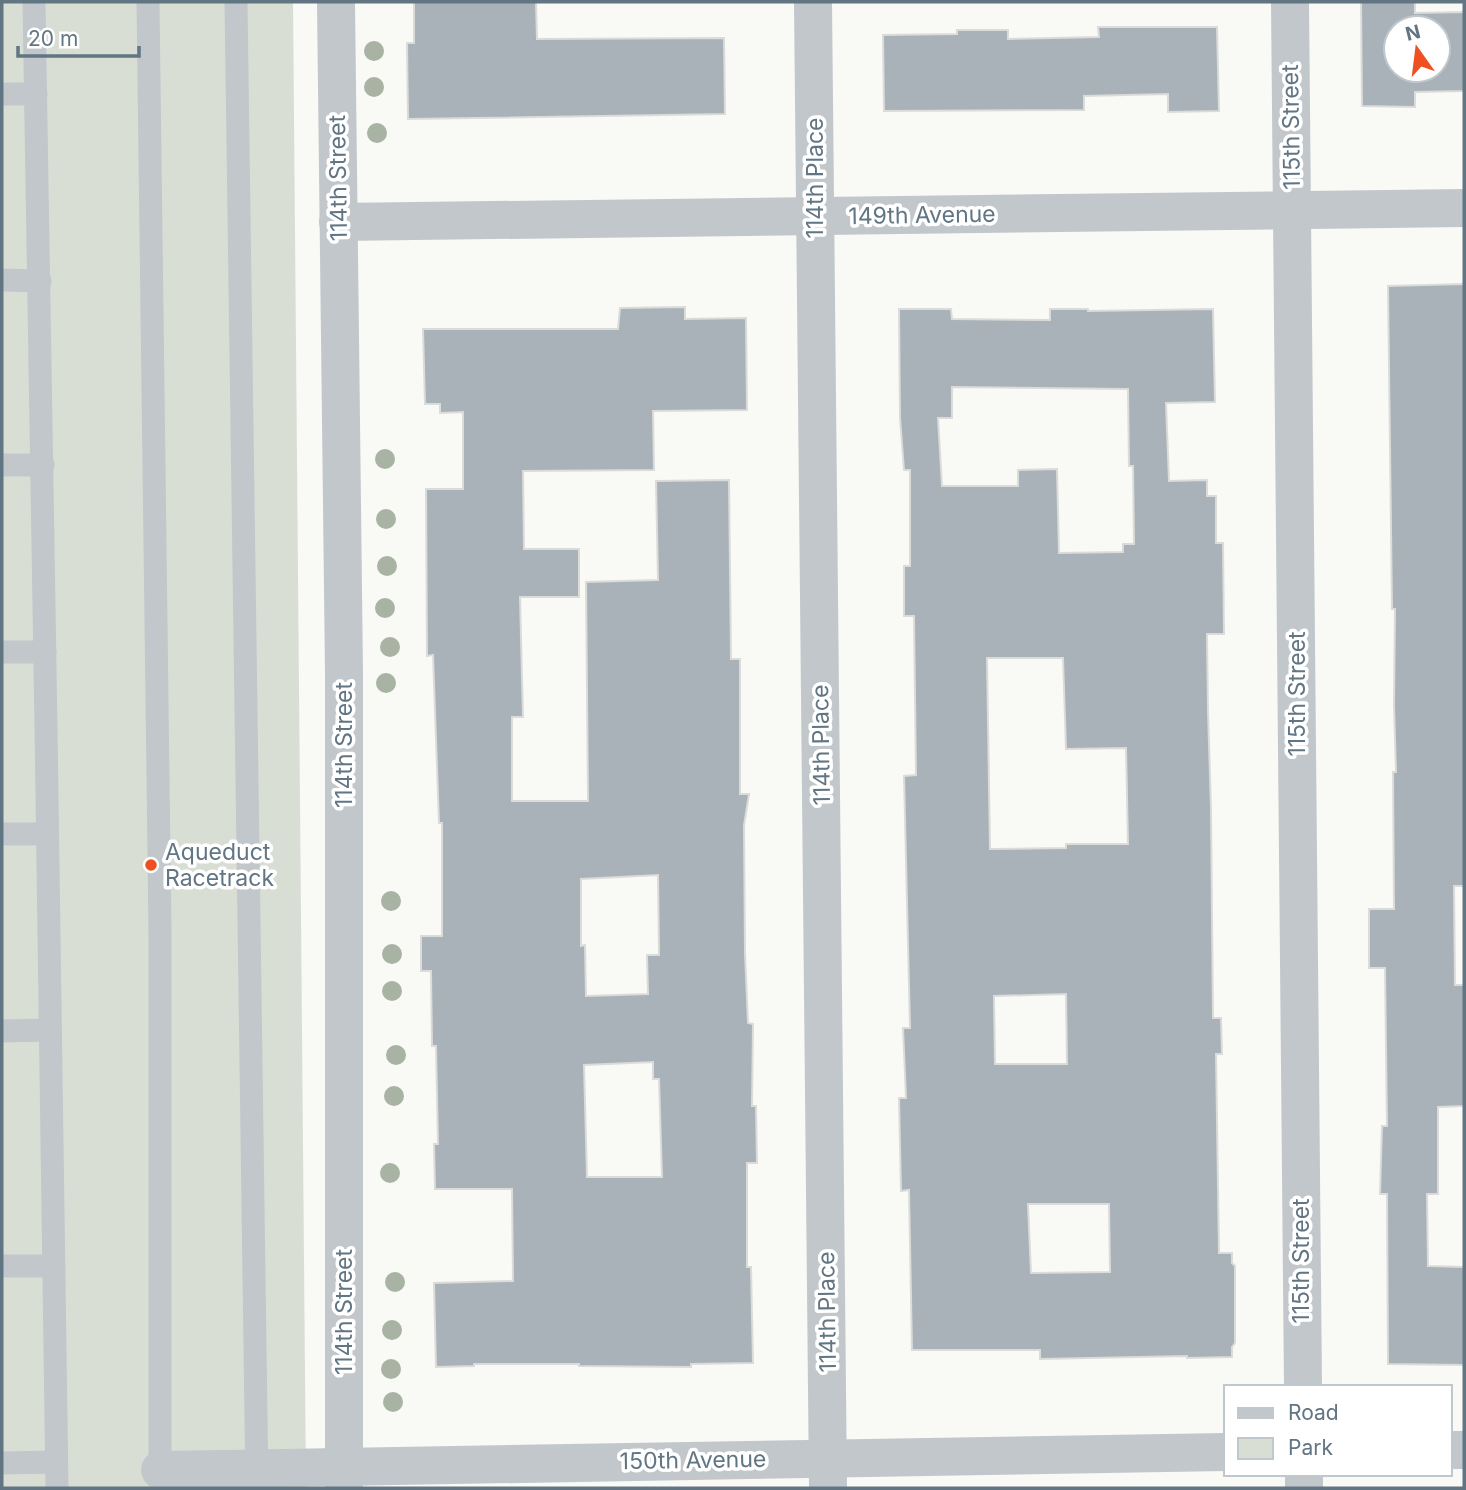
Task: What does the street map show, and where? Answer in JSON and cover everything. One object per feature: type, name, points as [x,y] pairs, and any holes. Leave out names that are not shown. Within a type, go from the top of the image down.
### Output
[{"type":"street","name":"114th Street","points":[[336,2],[344,673],[344,1478]]},
{"type":"street","name":"114th Place","points":[[813,2],[828,1473]]},
{"type":"street","name":"115th Street","points":[[1290,2],[1303,1385]]},
{"type":"street","name":"149th Avenue","points":[[338,222],[1464,208]]},
{"type":"street","name":"150th Avenue","points":[[160,1479],[828,1473],[1224,1452]]},
{"type":"lane","points":[[34,2],[57,1488]]},
{"type":"lane","points":[[148,2],[160,946],[160,1479]]},
{"type":"lane","points":[[236,2],[257,1479]]},
{"type":"lane","points":[[2,94],[36,94]]},
{"type":"lane","points":[[2,280],[40,281]]},
{"type":"lane","points":[[2,465],[43,466]]},
{"type":"lane","points":[[2,652],[45,652]]},
{"type":"lane","points":[[2,834],[47,834]]},
{"type":"lane","points":[[2,1031],[49,1030]]},
{"type":"lane","points":[[2,1266],[53,1266]]},
{"type":"lane","points":[[2,1463],[56,1462]]},
{"type":"green space","name":"Aqueduct Racetrack","points":[[2,2],[293,2],[306,1488],[2,1488]]},
{"type":"building","points":[[414,2],[536,2],[537,39],[724,38],[725,114],[408,119],[407,43],[414,43]]},
{"type":"building","points":[[1361,2],[1415,2],[1415,13],[1464,12],[1464,91],[1415,92],[1415,107],[1362,106]]},
{"type":"building","points":[[1098,27],[1217,27],[1219,111],[1168,112],[1168,94],[1084,96],[1084,110],[884,111],[883,35],[1008,30],[1008,39],[1099,37]]},
{"type":"building","points":[[1464,284],[1464,886],[1454,886],[1455,985],[1464,985],[1464,1106],[1438,1107],[1438,1194],[1427,1194],[1428,1266],[1464,1267],[1464,1365],[1388,1364],[1387,1194],[1380,1194],[1382,1126],[1387,1126],[1385,968],[1369,968],[1369,909],[1394,909],[1395,609],[1392,609],[1388,286]]},
{"type":"building","points":[[685,307],[685,319],[746,318],[747,410],[653,411],[654,470],[523,471],[524,549],[579,549],[579,597],[520,597],[523,717],[512,717],[512,801],[588,801],[586,582],[658,580],[656,481],[729,480],[731,659],[740,659],[740,794],[749,794],[744,825],[745,953],[748,1023],[753,1024],[752,1106],[756,1106],[757,1163],[747,1163],[747,1267],[751,1267],[753,1363],[691,1364],[691,1367],[474,1364],[436,1367],[434,1283],[513,1281],[512,1189],[435,1189],[434,1144],[438,1144],[436,1046],[432,1046],[431,971],[421,971],[421,936],[442,936],[442,823],[439,823],[433,655],[427,656],[426,489],[463,489],[463,412],[440,413],[440,404],[425,404],[423,329],[618,329],[620,308]],"holes":[[[658,875],[659,955],[647,955],[648,994],[586,996],[585,945],[581,946],[581,879]],[[653,1062],[653,1079],[659,1079],[662,1177],[587,1177],[584,1065]]]},
{"type":"building","points":[[899,309],[951,309],[952,319],[1050,320],[1050,309],[1213,309],[1215,402],[1166,403],[1169,481],[1207,480],[1207,496],[1216,496],[1216,543],[1223,543],[1224,634],[1207,634],[1213,1018],[1221,1018],[1222,1054],[1216,1054],[1219,1253],[1232,1253],[1232,1263],[1235,1266],[1235,1343],[1232,1357],[1040,1359],[1040,1350],[912,1350],[909,1190],[901,1191],[899,1098],[906,1098],[903,1028],[910,1028],[904,776],[916,775],[914,616],[904,616],[904,566],[910,566],[910,470],[904,470],[900,418]],"holes":[[[952,387],[1128,389],[1134,544],[1123,544],[1123,552],[1059,553],[1057,469],[1018,470],[1018,486],[942,486],[938,418],[952,418]],[[987,658],[1063,658],[1066,749],[1126,748],[1128,844],[1066,844],[1066,848],[990,849]],[[1066,994],[1067,1064],[995,1064],[994,996]],[[1028,1204],[1109,1204],[1110,1272],[1031,1273]]]},
{"type":"place","name":"Aqueduct Racetrack","points":[[151,865]]}]
